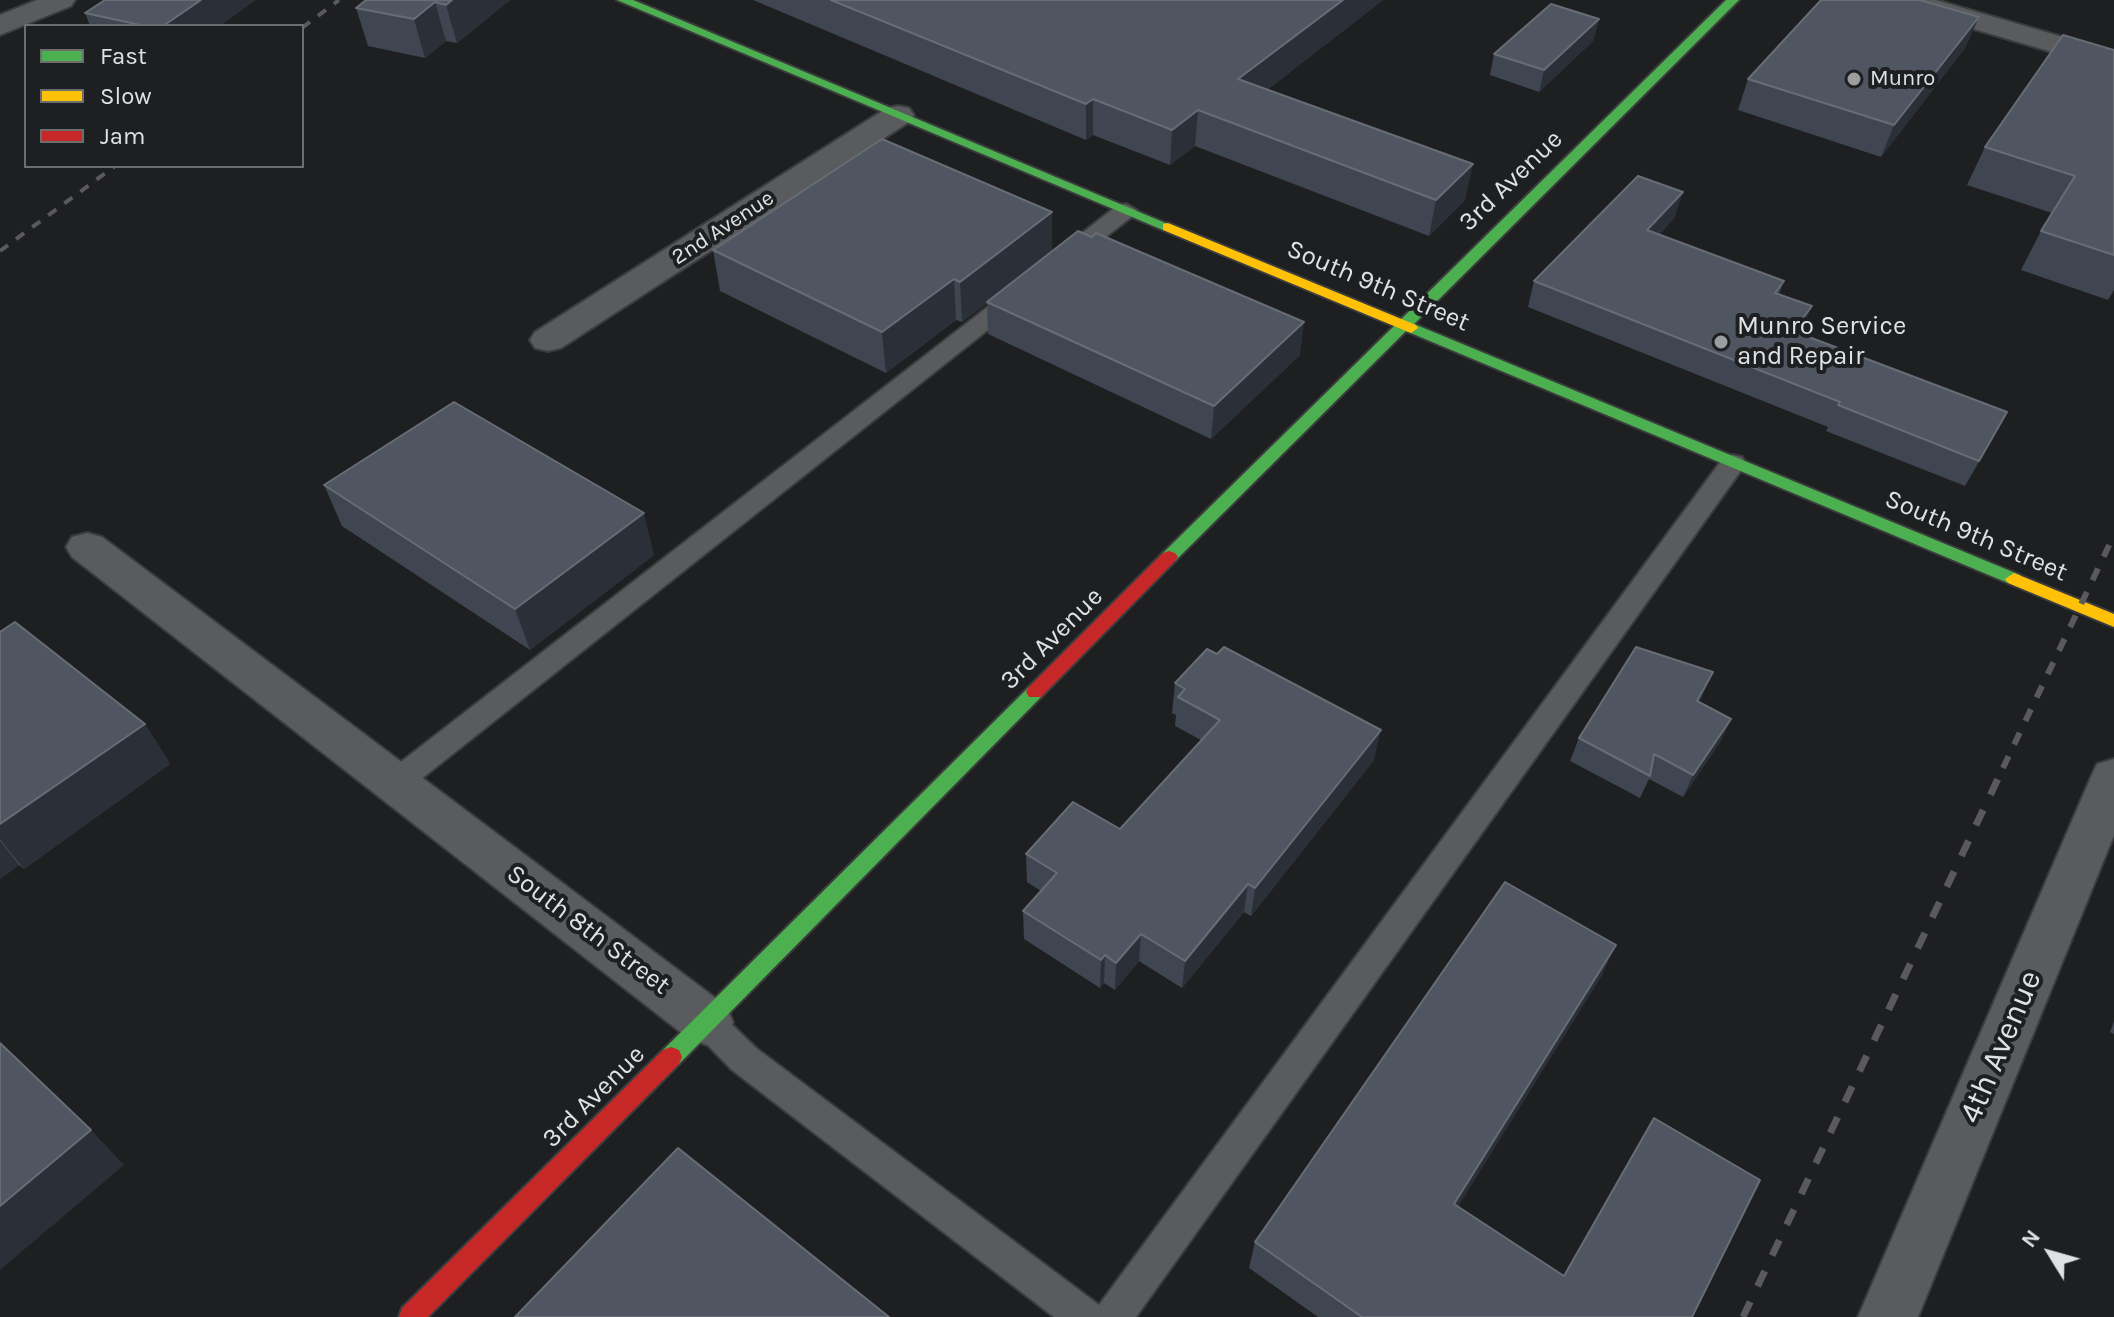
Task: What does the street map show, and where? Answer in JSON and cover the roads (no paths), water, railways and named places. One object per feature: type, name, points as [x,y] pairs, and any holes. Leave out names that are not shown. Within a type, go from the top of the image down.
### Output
[{"type":"street","points":[[0,26],[61,0]]},
{"type":"street","name":"South 9th Street","points":[[623,0],[2114,621]]},
{"type":"street","name":"3rd Avenue","points":[[411,1317],[1403,325],[1733,0]]},
{"type":"street","points":[[1905,0],[2114,61]]},
{"type":"street","points":[[664,17],[687,6]]},
{"type":"street","name":"2nd Avenue","points":[[548,340],[898,115]]},
{"type":"street","name":"South 8th Street","points":[[87,547],[707,1022]]},
{"type":"street","name":"4th Avenue","points":[[1888,1317],[2114,777]]},
{"type":"lane","points":[[395,783],[1126,210]]},
{"type":"lane","points":[[1113,1317],[1733,463]]},
{"type":"lane","name":"South 8th Street","points":[[707,1022],[744,1059],[1085,1317]]},
{"type":"railway","points":[[304,26],[339,0]]},
{"type":"railway","points":[[0,251],[112,168]]},
{"type":"railway","points":[[2003,768],[2114,535]]},
{"type":"railway","points":[[1743,1317],[2004,766]]},
{"type":"place","name":"Munro","points":[[1854,79]]},
{"type":"place","name":"Munro Service and Repair","points":[[1721,342]]}]
